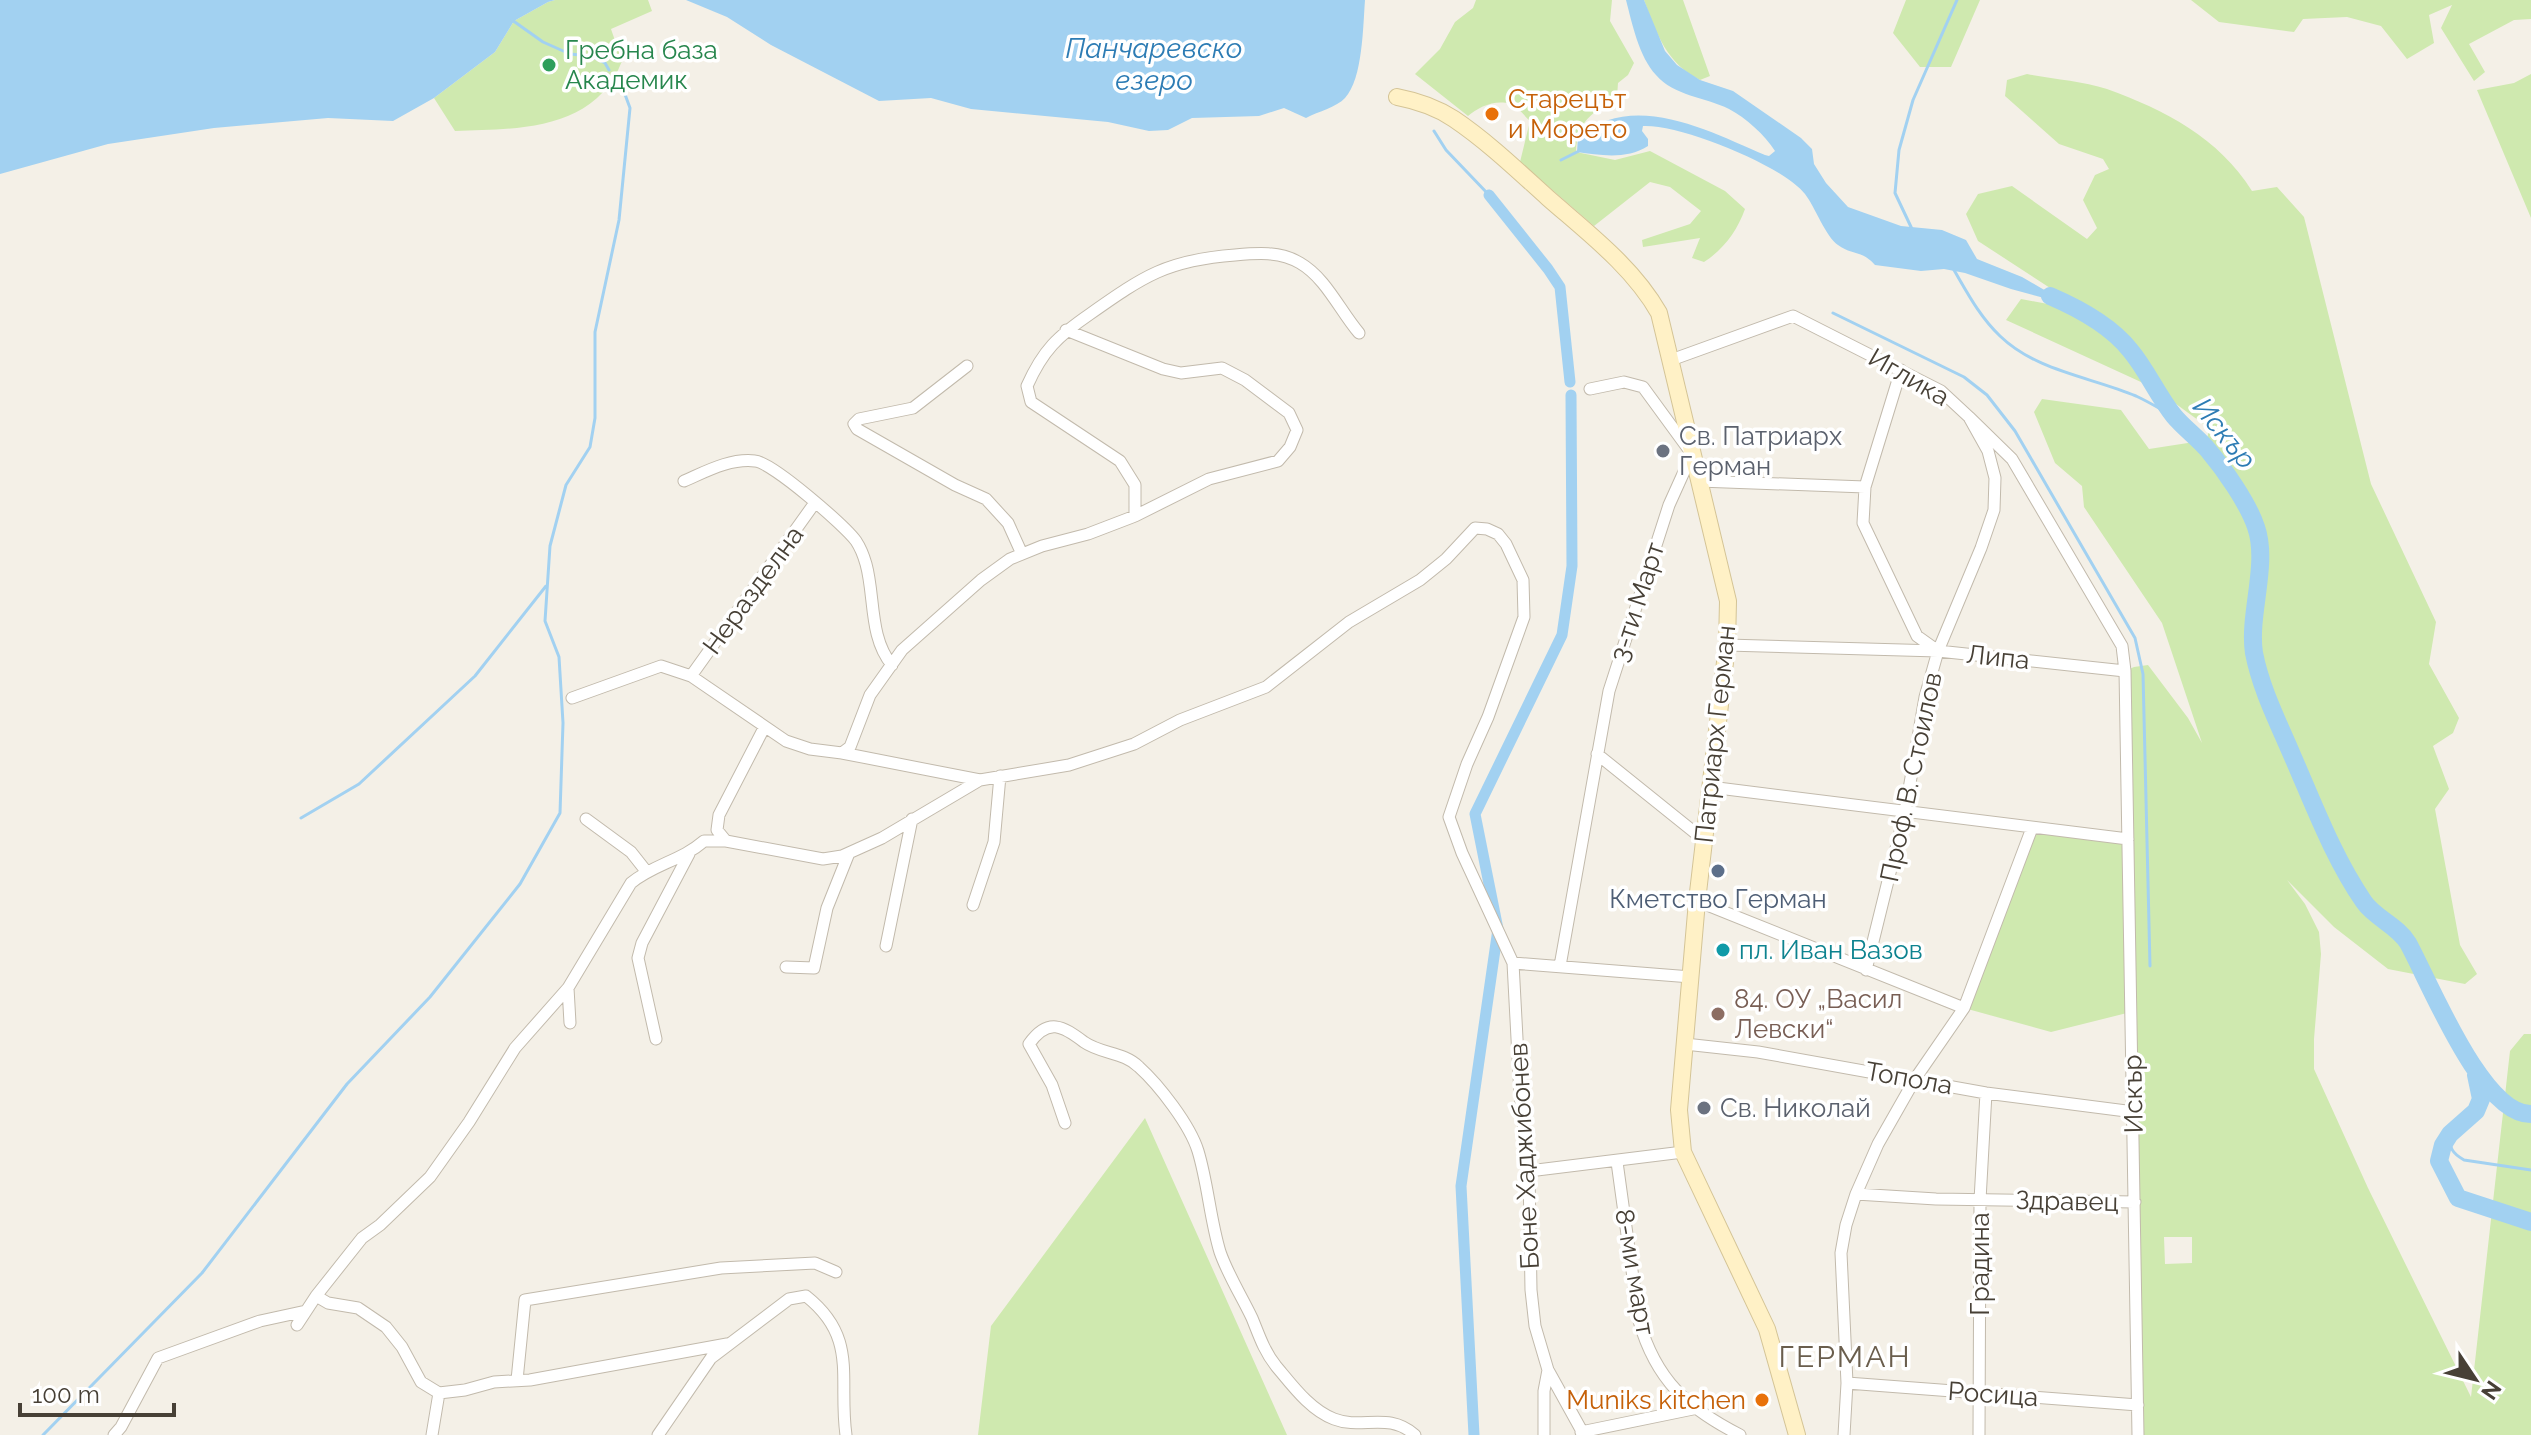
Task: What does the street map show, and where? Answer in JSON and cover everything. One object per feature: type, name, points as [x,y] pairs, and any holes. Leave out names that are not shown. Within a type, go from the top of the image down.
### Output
[{"type":"street","name":"Патриарх Герман","points":[[1397,97],[1423,102],[1454,119],[1512,166],[1613,256],[1651,298],[1659,313],[1728,601],[1727,645],[1697,901],[1679,1110],[1683,1152],[1767,1329],[1797,1435]]},
{"type":"street","points":[[1135,516],[1135,485],[1120,461],[1031,402],[1027,386],[1039,358],[1066,330],[1117,293],[1157,270],[1191,259],[1254,253],[1280,254],[1302,264],[1333,297],[1359,333]]},
{"type":"street","name":"Иглика","points":[[1671,360],[1793,316],[1941,391],[1969,417],[1988,451],[1995,478],[1994,510],[1938,651]]},
{"type":"street","points":[[842,753],[850,747],[870,695],[902,650],[981,580],[1010,559],[1135,516],[1209,479],[1278,461],[1290,447],[1297,430],[1289,413],[1245,380],[1222,368],[1181,373],[1163,369],[1066,330]]},
{"type":"street","points":[[967,366],[913,408],[859,419],[854,424],[857,429],[955,485],[986,499],[1008,523],[1022,554]]},
{"type":"street","name":"Проф. В. Стоилов","points":[[1866,970],[1905,812],[1925,697],[1938,651],[1917,636],[1868,536],[1862,510],[1865,487],[1901,370]]},
{"type":"street","points":[[1590,389],[1624,382],[1643,387],[1692,454]]},
{"type":"street","name":"Искър","points":[[1969,417],[2012,459],[2122,646],[2134,1112],[2138,1435]]},
{"type":"street","name":"3-ти Март","points":[[1560,966],[1609,691],[1669,505],[1692,454]]},
{"type":"street","points":[[684,481],[720,465],[757,461],[788,478],[855,540],[866,564],[872,608],[884,655],[892,665]]},
{"type":"street","points":[[1699,481],[1865,487]]},
{"type":"street","name":"Неразделна","points":[[691,676],[814,504]]},
{"type":"street","name":"Боне Хаджибонев","points":[[980,780],[1100,757],[1218,704],[1266,687],[1349,622],[1420,580],[1446,559],[1475,528],[1498,534],[1523,580],[1524,617],[1449,817],[1462,853],[1513,963],[1520,1095],[1529,1171],[1531,1290],[1535,1326],[1548,1370],[1582,1434]]},
{"type":"street","name":"Липа","points":[[1727,645],[1938,651],[2125,671]]},
{"type":"street","points":[[572,698],[661,666],[691,676],[786,741],[810,749],[980,780]]},
{"type":"street","points":[[726,841],[717,830],[719,815],[764,728]]},
{"type":"street","points":[[1597,754],[1704,840]]},
{"type":"street","points":[[973,905],[994,842],[1000,776]]},
{"type":"street","points":[[297,1325],[362,1238],[430,1177],[515,1048],[568,988],[631,883],[646,871],[689,854],[704,841],[726,841],[823,859],[849,853],[882,838],[980,780]]},
{"type":"street","points":[[1710,787],[2128,839]]},
{"type":"street","points":[[586,819],[631,852],[646,871]]},
{"type":"street","points":[[886,946],[912,819]]},
{"type":"street","points":[[1844,1435],[1847,1383],[1841,1253],[1856,1194],[1878,1144],[1915,1079],[1964,1008],[2032,828]]},
{"type":"street","points":[[786,967],[814,968],[827,908],[849,853]]},
{"type":"street","points":[[656,1039],[638,958],[642,943],[689,854]]},
{"type":"street","points":[[1697,901],[1964,1008]]},
{"type":"street","points":[[1513,963],[1691,977]]},
{"type":"street","points":[[568,988],[570,1023]]},
{"type":"street","points":[[1065,1123],[1052,1085],[1029,1044],[1038,1033],[1054,1026],[1063,1027],[1087,1044],[1139,1066],[1187,1127],[1197,1148],[1221,1252],[1233,1281],[1262,1345],[1300,1395],[1333,1419],[1393,1423],[1415,1435]]},
{"type":"street","name":"Топола","points":[[1685,1044],[1758,1052],[1986,1093],[2134,1112]]},
{"type":"street","name":"Градина","points":[[1979,1435],[1980,1200],[1986,1093]]},
{"type":"street","points":[[1529,1171],[1683,1152]]},
{"type":"street","name":"8-ми март","points":[[1617,1162],[1639,1321],[1646,1344],[1668,1380],[1693,1409],[1740,1435]]},
{"type":"street","name":"Здравец","points":[[1856,1194],[1980,1200],[2135,1202]]},
{"type":"street","points":[[517,1380],[525,1300],[721,1268],[815,1263],[836,1272]]},
{"type":"street","points":[[316,1296],[328,1303],[358,1308],[386,1327],[402,1347],[421,1382],[439,1393],[727,1344]]},
{"type":"street","points":[[658,1435],[711,1358],[789,1299],[806,1296],[819,1306],[831,1322],[841,1344],[845,1372],[842,1406],[846,1435]]},
{"type":"street","points":[[114,1435],[158,1358],[260,1321],[306,1311]]},
{"type":"street","points":[[1544,1435],[1544,1391],[1548,1370]]},
{"type":"street","name":"Росица","points":[[1847,1383],[2138,1405]]},
{"type":"street","points":[[432,1435],[439,1393]]},
{"type":"street","points":[[1582,1434],[1693,1409]]},
{"type":"green space","name":"Гребна база Академик","points":[[555,0],[648,0],[652,11],[611,29],[622,61],[610,84],[593,101],[574,113],[552,122],[528,126],[455,131],[434,98],[495,52],[514,21]]},
{"type":"green space","points":[[1476,0],[1612,0],[1610,21],[1634,63],[1628,75],[1618,83],[1617,97],[1583,125],[1576,152],[1615,160],[1650,151],[1725,191],[1745,209],[1734,232],[1718,251],[1704,262],[1692,258],[1700,238],[1643,247],[1642,240],[1690,224],[1701,211],[1670,187],[1650,182],[1594,226],[1520,162],[1530,121],[1518,109],[1505,103],[1493,103],[1468,116],[1415,74],[1440,49],[1455,22],[1473,8]]},
{"type":"green space","points":[[1644,0],[1683,0],[1710,76],[1700,80],[1671,56],[1658,36]]},
{"type":"green space","points":[[1906,0],[1980,0],[1951,67],[1920,67],[1893,33]]},
{"type":"green space","points":[[2191,0],[2531,0],[2531,19],[2514,20],[2469,44],[2485,72],[2474,81],[2441,28],[2452,5],[2429,15],[2434,43],[2407,59],[2381,26],[2347,17],[2303,19],[2294,32],[2219,22]]},
{"type":"green space","points":[[2027,74],[2078,82],[2107,89],[2149,106],[2207,141],[2239,172],[2252,191],[2277,187],[2304,217],[2371,484],[2436,622],[2429,664],[2459,718],[2453,733],[2433,746],[2449,789],[2435,809],[2460,945],[2477,974],[2465,984],[2388,969],[2334,927],[2287,880],[2305,904],[2319,932],[2321,954],[2314,1069],[2368,1188],[2471,1397],[2510,1051],[2524,1034],[2531,1034],[2531,1435],[2138,1435],[2131,1012],[2051,1032],[1964,1008],[2032,828],[2128,839],[2125,671],[2148,665],[2188,718],[2202,743],[2162,623],[2084,507],[2082,486],[2055,463],[2034,412],[2042,399],[2121,410],[2149,449],[2207,440],[2209,428],[2154,388],[2006,320],[2021,299],[2064,307],[2067,299],[1978,241],[1966,214],[1978,194],[2012,186],[2087,239],[2097,228],[2083,200],[2095,175],[2109,169],[2103,159],[2059,144],[2005,96],[2007,80]],"holes":[[[2164,1237],[2192,1237],[2192,1263],[2165,1264]]]},
{"type":"green space","points":[[2531,74],[2531,218],[2477,90],[2514,83]]},
{"type":"green space","points":[[1145,1118],[1287,1435],[978,1435],[991,1326]]},
{"type":"water","points":[[0,0],[555,0],[514,21],[495,52],[434,98],[393,121],[328,118],[214,128],[108,144],[0,174]]},
{"type":"water","name":"Панчаревско езеро","points":[[686,0],[1365,0],[1361,51],[1355,78],[1345,98],[1337,104],[1306,118],[1284,108],[1259,116],[1192,118],[1168,130],[1149,131],[1108,122],[971,109],[931,98],[879,101],[771,45],[727,17]]},
{"type":"water","points":[[1626,0],[1644,0],[1665,51],[1677,65],[1700,80],[1733,91],[1801,138],[1812,149],[1814,164],[1826,183],[1848,207],[1901,226],[1942,230],[1966,240],[1977,259],[2022,277],[2070,305],[1965,273],[1875,265],[1834,241],[1805,194],[1793,183],[1753,159],[1704,139],[1660,127],[1643,126],[1648,146],[1640,150],[1613,155],[1577,152],[1578,137],[1600,123],[1623,117],[1647,116],[1696,126],[1765,155],[1769,156],[1775,151],[1761,133],[1735,113],[1681,92],[1656,75],[1641,49]]},
{"type":"waterway","points":[[1912,229],[1895,193],[1899,150],[1913,100],[1957,0]]},
{"type":"waterway","points":[[512,20],[543,42],[570,54],[591,56],[605,63],[609,70]]},
{"type":"waterway","points":[[43,1435],[202,1273],[347,1084],[430,997],[520,884],[560,813],[563,723],[559,657],[545,621],[550,546],[566,485],[590,447],[595,418],[595,332],[619,220],[630,108],[615,78]]},
{"type":"waterway","points":[[1434,131],[1446,150],[1489,195]]},
{"type":"waterway","points":[[1561,160],[1579,151]]},
{"type":"waterway","points":[[1489,195],[1560,287],[1570,382]]},
{"type":"waterway","points":[[1954,270],[1986,321],[2014,348],[2047,365],[2136,396],[2175,417]]},
{"type":"waterway","name":"Искър","points":[[2050,296],[2093,318],[2122,341],[2174,416],[2208,450],[2242,497],[2259,541],[2253,638],[2257,666],[2270,705],[2325,830],[2364,902],[2408,943],[2476,1071],[2494,1093],[2513,1109],[2531,1114]]},
{"type":"waterway","points":[[1833,313],[1964,377],[1987,395],[2015,431],[2135,638],[2143,674],[2150,966]]},
{"type":"waterway","points":[[1474,1435],[1461,1186],[1498,929],[1475,814],[1562,635],[1572,566],[1571,395]]},
{"type":"waterway","points":[[301,818],[359,784],[475,676],[546,586]]},
{"type":"waterway","points":[[2476,1075],[2481,1099],[2476,1111],[2450,1134],[2439,1161],[2458,1198],[2531,1222]]},
{"type":"waterway","points":[[2450,1134],[2452,1150],[2464,1160],[2531,1170]]},
{"type":"place","name":"Гребна база Академик","points":[[549,65]]},
{"type":"place","name":"Старецът и Морето","points":[[1492,114]]},
{"type":"place","name":"Св. Патриарх Герман","points":[[1663,451]]},
{"type":"place","name":"Кметство Герман","points":[[1718,871]]},
{"type":"place","name":"пл. Иван Вазов","points":[[1723,950]]},
{"type":"place","name":"84. ОУ „Васил Левски“","points":[[1718,1014]]},
{"type":"place","name":"Св. Николай","points":[[1704,1108]]},
{"type":"place","name":"Muniks kitchen","points":[[1762,1400]]},
{"type":"district","name":"ГЕРМАН","points":[[1845,1357]]}]
